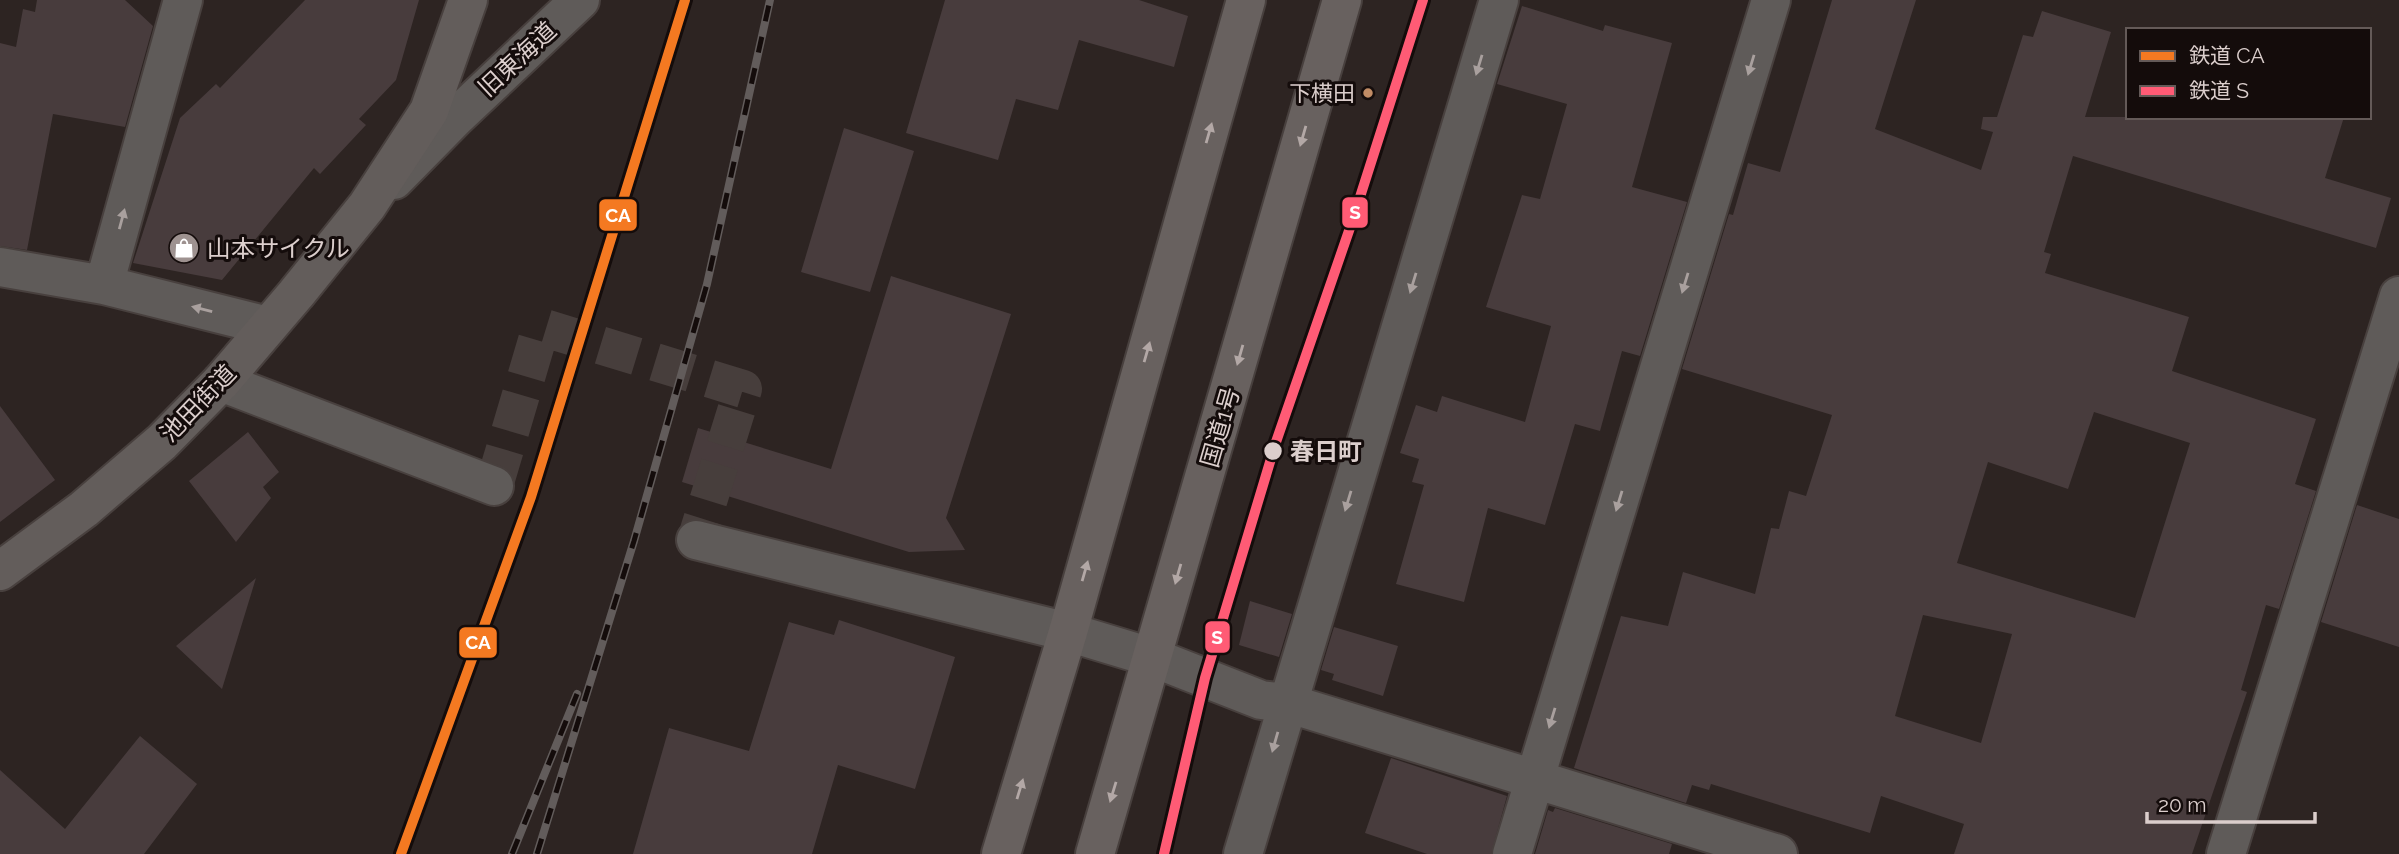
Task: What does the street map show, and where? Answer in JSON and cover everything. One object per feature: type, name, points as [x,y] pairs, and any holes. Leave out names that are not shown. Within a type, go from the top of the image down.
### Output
[{"type":"highway","points":[[1001,854],[1068,632],[1246,0]]},
{"type":"highway","name":"国道1号","points":[[1095,854],[1154,658],[1342,0]]},
{"type":"street","points":[[104,285],[183,0]]},
{"type":"street","name":"池田街道","points":[[0,571],[84,509],[162,442],[221,382],[367,206],[429,111],[468,0]]},
{"type":"street","name":"旧東海道","points":[[367,206],[580,0]]},
{"type":"street","points":[[1243,854],[1499,0]]},
{"type":"street","points":[[1511,854],[1771,0]]},
{"type":"street","points":[[0,267],[104,285],[268,326]]},
{"type":"street","points":[[2226,854],[2399,296]]},
{"type":"street","points":[[221,382],[494,486]]},
{"type":"street","points":[[696,540],[1068,632],[1154,658],[1261,700],[1287,703],[1779,854]]},
{"type":"building","points":[[37,0],[125,0],[153,26],[125,127],[53,114],[27,250],[0,246],[0,43],[16,47],[23,9],[35,12]]},
{"type":"building","points":[[305,0],[419,0],[396,80],[359,119],[366,125],[320,174],[314,168],[222,280],[133,263],[180,118],[216,84],[220,88]]},
{"type":"building","points":[[945,0],[1139,0],[1188,16],[1174,67],[1079,40],[1058,110],[1016,99],[998,160],[906,133]]},
{"type":"building","points":[[1832,0],[1916,0],[1875,129],[1981,170],[1993,132],[1981,129],[1983,117],[1997,117],[2023,35],[2033,37],[2042,11],[2111,32],[2085,117],[2343,119],[2325,178],[2391,198],[2376,248],[2073,156],[2044,252],[2051,254],[2045,273],[2189,317],[2172,371],[2316,419],[2295,484],[2316,491],[2279,609],[2266,605],[2241,690],[2247,692],[2192,854],[1954,854],[1964,824],[1881,796],[1870,833],[1711,784],[1709,790],[1692,785],[1686,803],[1574,768],[1621,616],[1668,626],[1683,572],[1755,594],[1771,528],[1779,529],[1789,491],[1806,496],[1832,415],[1682,369],[1729,214],[1733,215],[1748,163],[1780,172]],"holes":[[[2094,412],[2190,443],[2135,618],[1957,563],[1988,462],[2068,489]],[[1923,615],[2012,634],[1981,743],[1895,716]]]},
{"type":"building","points":[[1522,6],[1603,31],[1605,25],[1672,43],[1632,187],[1687,202],[1640,356],[1622,351],[1600,431],[1575,424],[1545,525],[1488,508],[1464,602],[1396,584],[1424,485],[1412,482],[1419,459],[1400,453],[1416,405],[1437,412],[1442,396],[1525,422],[1551,326],[1486,307],[1522,195],[1540,199],[1567,104],[1497,84]]},
{"type":"building","points":[[844,128],[914,151],[870,292],[801,272]]},
{"type":"building","points":[[891,276],[1011,314],[946,518],[965,550],[909,552],[682,482],[698,428],[831,469]]},
{"type":"building","points":[[0,406],[55,480],[0,522]]},
{"type":"building","points":[[248,432],[279,472],[263,487],[271,498],[236,542],[189,481]]},
{"type":"building","points":[[2357,505],[2399,519],[2399,647],[2321,622]]},
{"type":"building","points":[[256,578],[222,689],[176,646]]},
{"type":"building","points":[[1250,601],[1292,614],[1279,657],[1239,645]]},
{"type":"building","points":[[839,620],[955,657],[915,789],[838,765],[812,854],[633,854],[669,728],[749,751],[789,622],[834,635]]},
{"type":"building","points":[[1334,627],[1398,646],[1383,696],[1332,680],[1334,674],[1321,670]]},
{"type":"building","points":[[140,736],[197,784],[144,854],[0,854],[0,770],[65,829]]},
{"type":"building","points":[[1391,758],[1507,796],[1491,854],[1427,854],[1365,833]]},
{"type":"building","points":[[1555,808],[1672,844],[1669,854],[1535,854],[1548,810],[1553,812]]},
{"type":"tunnel","points":[[494,486],[541,327],[743,389],[696,540]]},
{"type":"railway","points":[[537,854],[634,541],[707,284],[770,0]]},
{"type":"railway","points":[[512,854],[577,694]]},
{"type":"rail line","name":"CA","points":[[401,854],[531,497],[685,0]]},
{"type":"rail line","name":"S","points":[[1164,854],[1205,678],[1276,442],[1352,222],[1423,0]]},
{"type":"place","name":"下横田","points":[[1368,93]]},
{"type":"place","name":"山本サイクル","points":[[184,248]]},
{"type":"place","name":"春日町","points":[[1273,451]]}]
